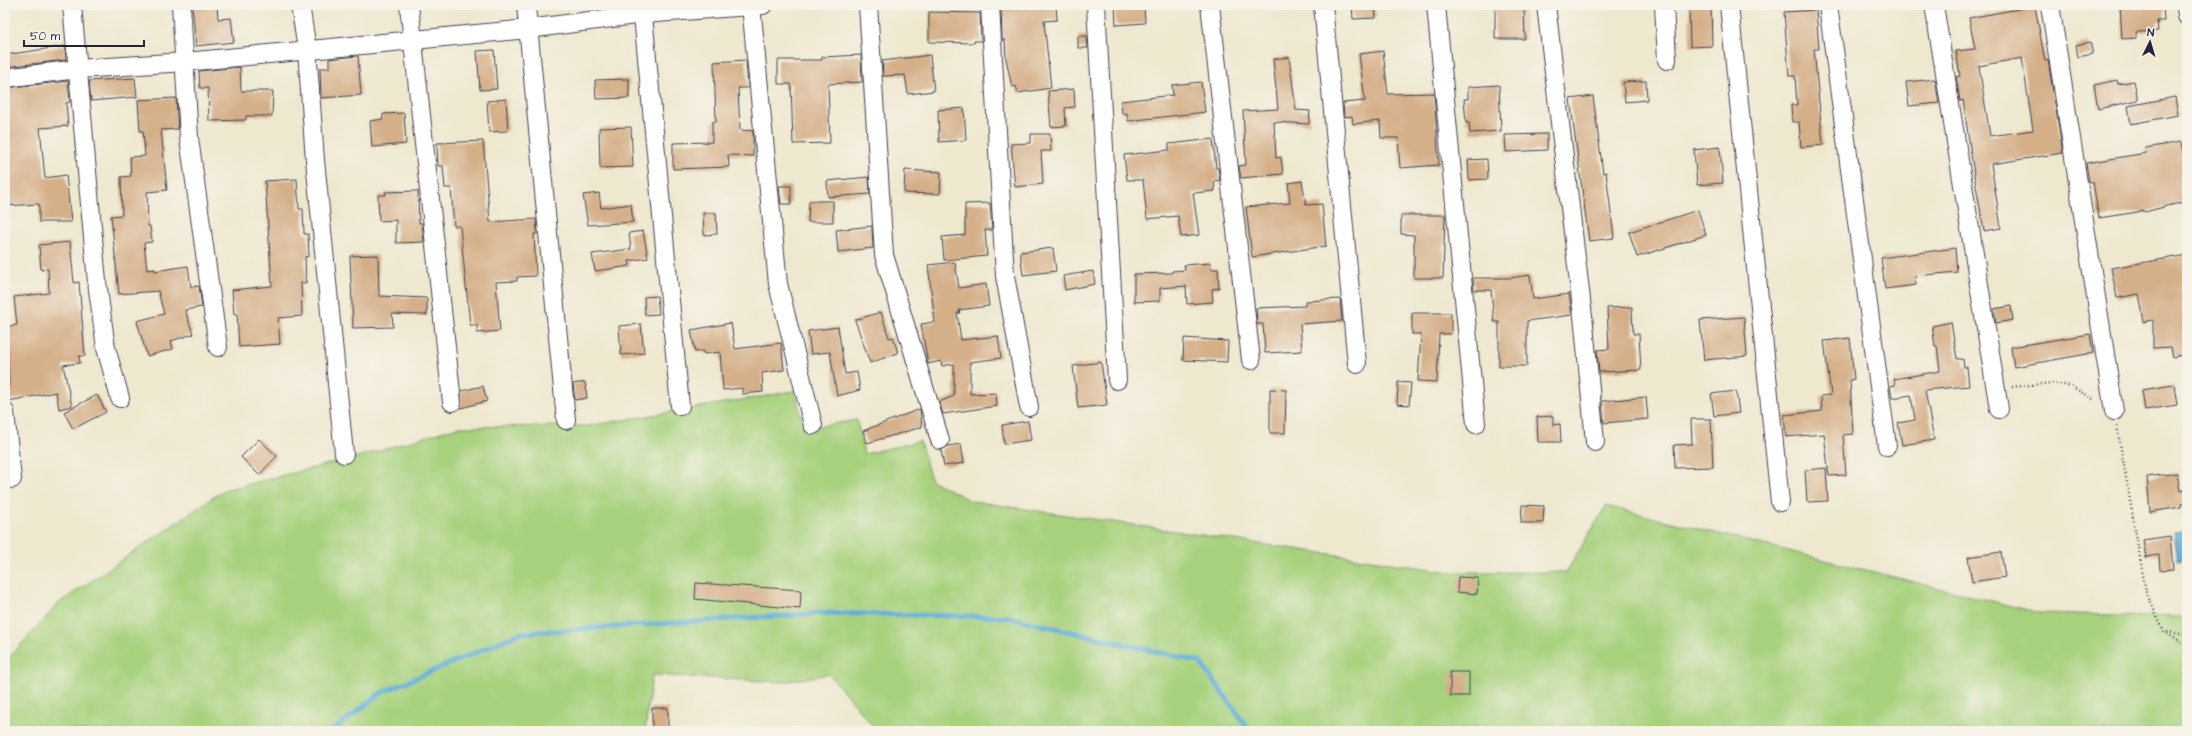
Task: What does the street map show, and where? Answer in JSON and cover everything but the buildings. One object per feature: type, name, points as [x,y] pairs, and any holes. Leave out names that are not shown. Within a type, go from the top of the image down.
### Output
[{"type":"street","points":[[72,5],[97,282],[106,348],[120,398]]},
{"type":"street","points":[[181,5],[186,62],[189,138],[218,347]]},
{"type":"street","points":[[300,5],[306,49],[315,160],[344,454]]},
{"type":"street","points":[[409,5],[452,402]]},
{"type":"street","points":[[526,5],[566,420]]},
{"type":"street","points":[[5,78],[78,69],[186,62],[306,49],[528,29],[642,10],[755,5],[778,284],[813,425]]},
{"type":"street","points":[[868,5],[884,255],[940,440]]},
{"type":"street","points":[[990,5],[1005,276],[1029,407]]},
{"type":"street","points":[[1096,5],[1117,380]]},
{"type":"street","points":[[1210,5],[1251,360]]},
{"type":"street","points":[[1323,5],[1357,364]]},
{"type":"street","points":[[1436,5],[1476,424]]},
{"type":"street","points":[[1546,5],[1584,325],[1595,442]]},
{"type":"street","points":[[1664,5],[1667,60]]},
{"type":"street","points":[[1729,5],[1780,502]]},
{"type":"street","points":[[1828,5],[1887,446]]},
{"type":"street","points":[[1934,5],[1999,409]]},
{"type":"street","points":[[2050,5],[2114,411]]},
{"type":"street","points":[[2186,5],[2187,16]]},
{"type":"street","points":[[642,10],[680,406]]},
{"type":"street","points":[[5,412],[12,479]]},
{"type":"path","points":[[1996,389],[2052,383],[2071,386],[2114,411],[2146,592],[2164,632],[2187,646]]},
{"type":"path","points":[[2164,632],[2187,635]]},
{"type":"green space","points":[[795,391],[804,429],[857,420],[864,454],[920,441],[931,480],[971,501],[1451,572],[1566,572],[1606,506],[2040,613],[2187,617],[2187,731],[877,731],[829,674],[783,682],[652,675],[645,731],[5,731],[5,662],[59,603],[224,490],[361,456],[458,427],[588,426]]},
{"type":"water","points":[[2185,532],[2187,559],[2178,560],[2174,533]]},
{"type":"waterway","points":[[332,731],[381,693],[521,633],[823,613],[1008,617],[1200,662],[1250,731]]}]
